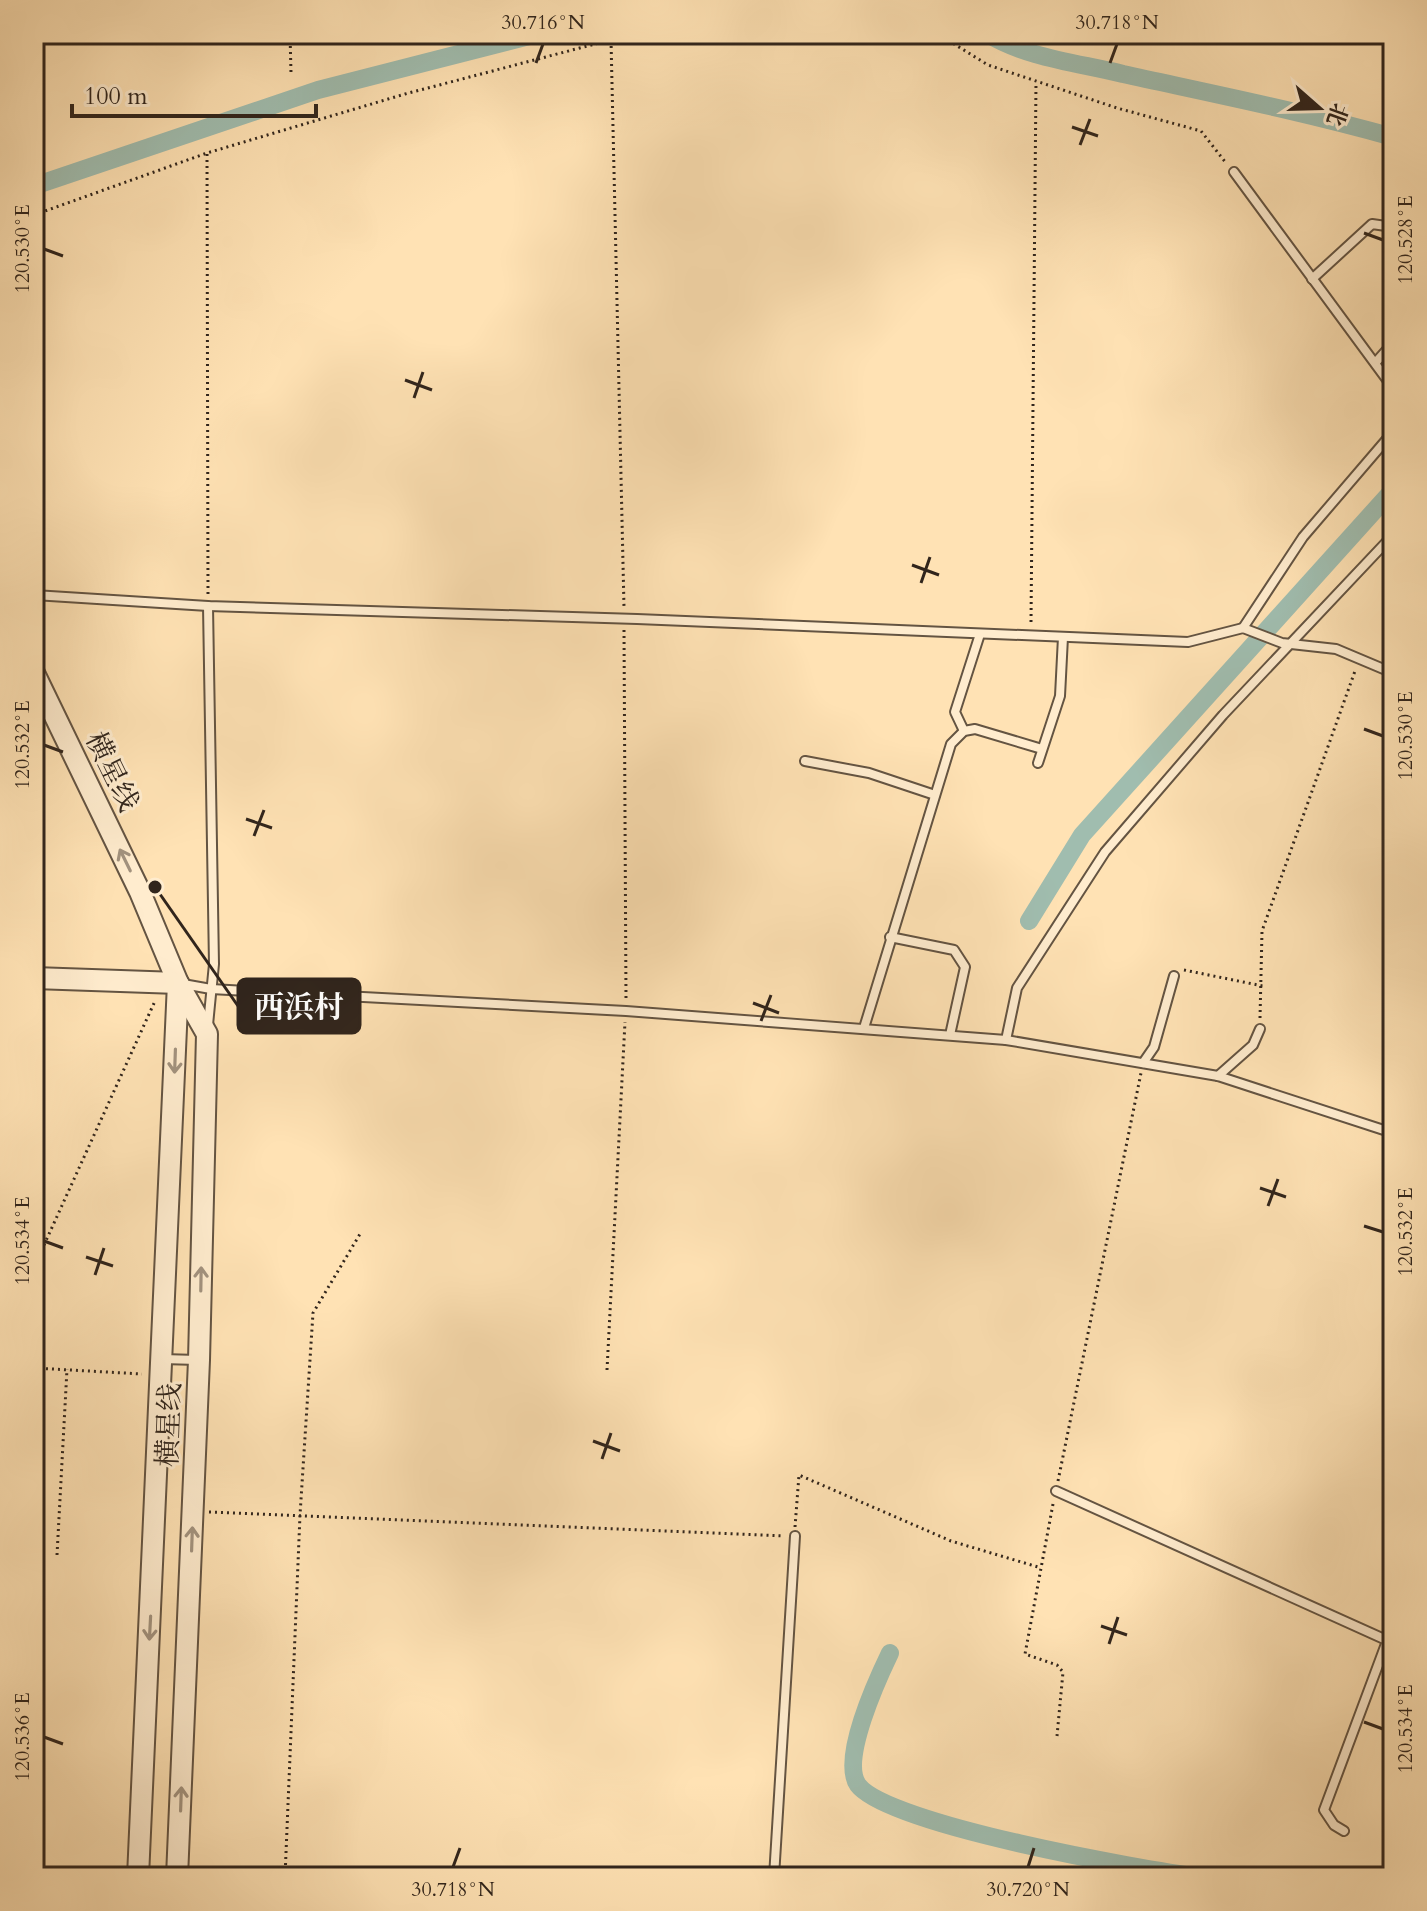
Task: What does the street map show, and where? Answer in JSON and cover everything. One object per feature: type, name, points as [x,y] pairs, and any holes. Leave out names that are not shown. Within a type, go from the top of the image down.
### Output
[{"type":"street","name":"横星线","points":[[34,673],[140,892],[171,983],[207,1034],[199,1360],[177,1877]]},
{"type":"street","points":[[34,978],[171,983]]},
{"type":"street","name":"横星线","points":[[138,1877],[162,1367],[171,983]]},
{"type":"lane","points":[[1234,172],[1393,388]]},
{"type":"lane","points":[[1312,279],[1372,224],[1393,227]]},
{"type":"lane","points":[[1376,362],[1393,343]]},
{"type":"lane","points":[[1243,628],[1303,537],[1393,432]]},
{"type":"lane","points":[[1006,1040],[1017,988],[1105,852],[1162,782],[1286,644],[1393,535]]},
{"type":"lane","points":[[34,595],[208,606],[624,618],[1188,642],[1243,628],[1286,644],[1336,649],[1393,673]]},
{"type":"lane","points":[[207,1034],[214,964],[208,606]]},
{"type":"lane","points":[[964,731],[955,712],[980,634]]},
{"type":"lane","points":[[1038,763],[1060,696],[1063,637]]},
{"type":"lane","points":[[864,1028],[951,744],[964,731],[975,729],[1042,749]]},
{"type":"lane","points":[[805,761],[869,773],[935,795]]},
{"type":"lane","points":[[890,937],[954,950],[965,967],[950,1035]]},
{"type":"lane","points":[[1143,1063],[1154,1047],[1174,976]]},
{"type":"lane","points":[[171,983],[211,989],[626,1011],[1006,1040],[1218,1076],[1393,1133]]},
{"type":"lane","points":[[1218,1076],[1253,1045],[1260,1029]]},
{"type":"lane","points":[[162,1367],[199,1360]]},
{"type":"lane","points":[[1056,1491],[1390,1642]]},
{"type":"lane","points":[[774,1877],[795,1536]]},
{"type":"lane","points":[[1344,1831],[1324,1810],[1390,1642],[1393,1625]]},
{"type":"path","points":[[290,34],[291,73]]},
{"type":"path","points":[[34,215],[207,153],[405,94],[633,34]]},
{"type":"path","points":[[938,34],[988,65],[1201,131],[1234,172]]},
{"type":"path","points":[[607,1370],[626,1011],[624,618],[611,40]]},
{"type":"path","points":[[1031,636],[1036,82]]},
{"type":"path","points":[[207,153],[208,606]]},
{"type":"path","points":[[1260,1029],[1263,986],[1259,953],[1262,931],[1359,660]]},
{"type":"path","points":[[1174,976],[1186,969],[1263,986]]},
{"type":"path","points":[[34,1267],[171,983]]},
{"type":"path","points":[[1057,1736],[1063,1672],[1057,1665],[1025,1654],[1038,1567],[1143,1063]]},
{"type":"path","points":[[285,1877],[300,1515],[313,1313],[360,1234]]},
{"type":"path","points":[[34,1368],[162,1367]]},
{"type":"path","points":[[57,1555],[67,1369]]},
{"type":"path","points":[[193,1512],[795,1536],[799,1475],[951,1541],[1038,1567]]},
{"type":"waterway","points":[[34,186],[318,90],[537,34]]},
{"type":"waterway","points":[[988,34],[1019,49],[1054,59],[1292,111],[1393,137]]},
{"type":"waterway","points":[[1029,921],[1082,835],[1393,490]]},
{"type":"waterway","points":[[890,1653],[857,1739],[854,1773],[858,1785],[879,1800],[965,1830],[1075,1855],[1201,1877]]},
{"type":"place","name":"西浜村","points":[[155,887]]}]
